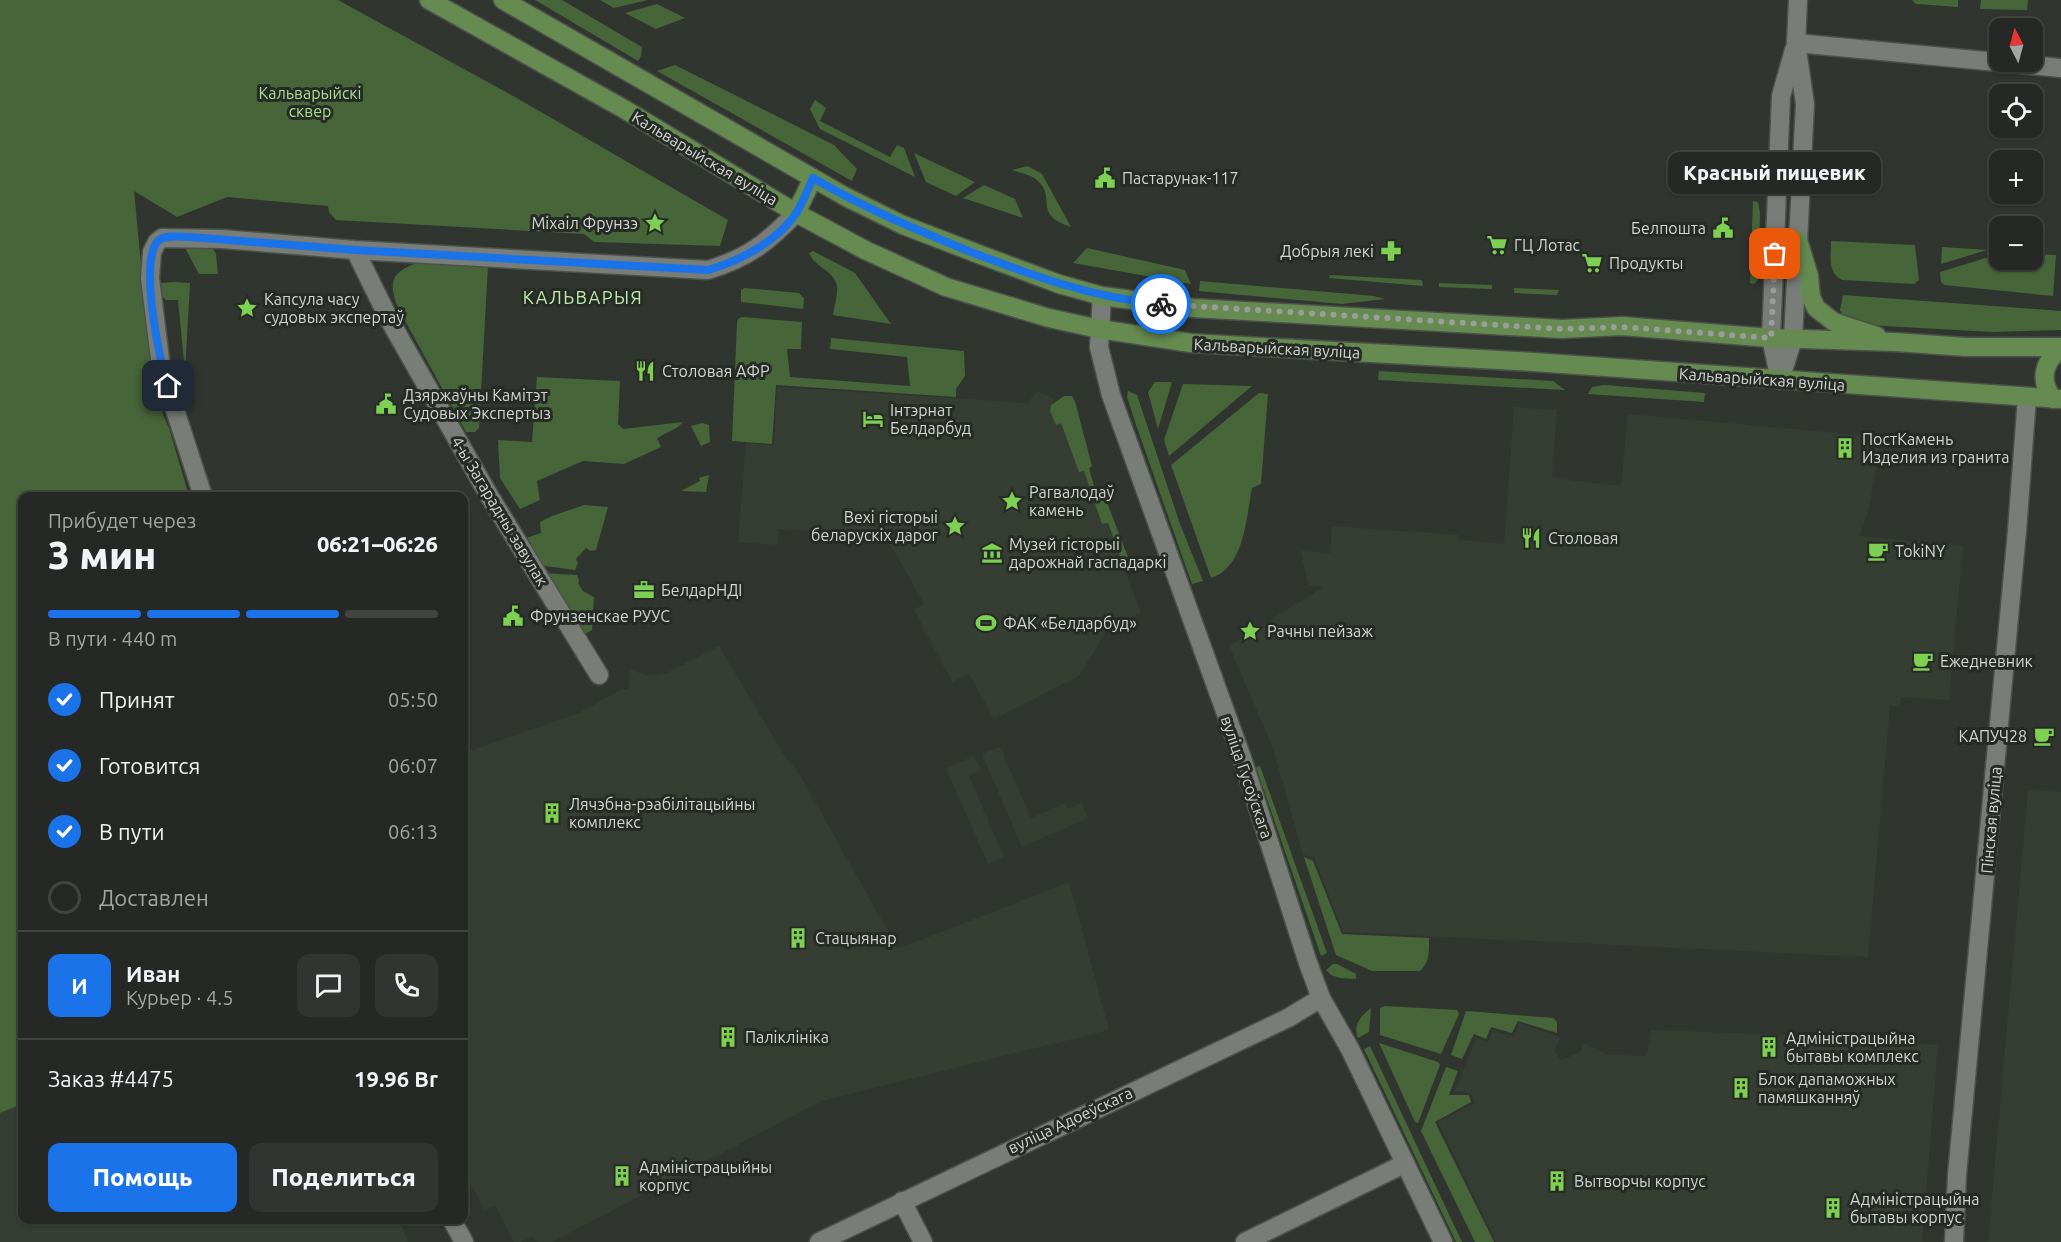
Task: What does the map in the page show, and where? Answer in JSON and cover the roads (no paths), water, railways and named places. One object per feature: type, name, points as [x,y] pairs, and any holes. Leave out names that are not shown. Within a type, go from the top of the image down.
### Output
[{"type":"main road","name":"Кальварыйская вуліца","points":[[429,0],[624,109],[796,213],[865,250],[946,287],[1049,318],[1099,329],[1191,343],[1544,363],[2057,399]]},
{"type":"main road","points":[[503,0],[846,197],[903,225],[1059,284],[1102,296],[1135,302],[1208,309],[1562,329],[1622,327],[1771,338],[1966,347],[2061,348]]},
{"type":"main road","points":[[796,213],[813,178]]},
{"type":"main road","points":[[1798,240],[1809,276],[1811,297],[1816,308],[1834,322],[1895,342]]},
{"type":"main road","points":[[2057,399],[2045,383],[2045,368],[2048,360],[2061,348]]},
{"type":"street","points":[[1780,380],[1793,339],[1805,104],[1796,43],[1798,0]]},
{"type":"street","points":[[1796,43],[2061,68]]},
{"type":"street","points":[[1780,380],[1771,338],[1781,96],[1796,43]]},
{"type":"street","points":[[202,492],[161,367],[154,324],[150,278],[152,252],[162,238],[190,237],[355,250],[708,270],[729,264],[762,246],[796,213]]},
{"type":"street","name":"4-ы Загарадны завулак","points":[[355,250],[390,321],[487,492],[599,675]]},
{"type":"street","name":"вуліца Гусоўскага","points":[[1102,296],[1099,347],[1115,406],[1242,758],[1308,963],[1321,998],[1350,1049],[1443,1242]]},
{"type":"street","name":"Пінская вуліца","points":[[1954,1242],[2027,397]]},
{"type":"street","name":"вуліца Адоеўскага","points":[[819,1242],[1288,1018],[1321,998]]},
{"type":"street","points":[[1245,1242],[1404,1164]]},
{"type":"street","points":[[902,1201],[923,1242]]},
{"type":"street","points":[[454,1224],[464,1242]]},
{"type":"place","name":"Пастарунак-117","points":[[1105,178]]},
{"type":"place","name":"Міхаіл Фрунзэ","points":[[655,223]]},
{"type":"place","name":"Белпошта","points":[[1723,228]]},
{"type":"place","name":"ГЦ Лотас","points":[[1497,245]]},
{"type":"place","name":"Добрыя лекі","points":[[1391,251]]},
{"type":"place","name":"Красный пищевик","points":[[1775,254]]},
{"type":"place","name":"Продукты","points":[[1592,263]]},
{"type":"place","name":"Капсула часу судовых экспертаў","points":[[247,308]]},
{"type":"place","name":"Столовая АФР","points":[[645,371]]},
{"type":"place","name":"Дзяржаўны Камітэт Судовых Экспертыз","points":[[386,404]]},
{"type":"place","name":"Інтэрнат Белдарбуд","points":[[873,419]]},
{"type":"place","name":"ПостКамень Изделия из гранита","points":[[1845,448]]},
{"type":"place","name":"Рагвалодаў камень","points":[[1012,501]]},
{"type":"place","name":"Вехі гісторыі беларускіх дарог","points":[[955,526]]},
{"type":"place","name":"Столовая","points":[[1531,538]]},
{"type":"place","name":"TokiNY","points":[[1878,551]]},
{"type":"place","name":"Музей гісторыі дарожнай гаспадаркі","points":[[992,553]]},
{"type":"place","name":"БелдарНДI","points":[[644,590]]},
{"type":"place","name":"Фрунзенскае РУУС","points":[[513,616]]},
{"type":"place","name":"ФАК «Белдарбуд»","points":[[986,623]]},
{"type":"place","name":"Рачны пейзаж","points":[[1250,631]]},
{"type":"place","name":"Ежедневник","points":[[1923,661]]},
{"type":"place","name":"КАПУЧ28","points":[[2044,736]]},
{"type":"place","name":"Лячэбна-рэабілітацыйны комплекс","points":[[552,813]]},
{"type":"place","name":"Стацыянар","points":[[798,938]]},
{"type":"place","name":"Паліклініка","points":[[728,1037]]},
{"type":"place","name":"Адміністрацыйна бытавы комплекс","points":[[1769,1047]]},
{"type":"place","name":"Блок дапаможных памяшканняў","points":[[1741,1088]]},
{"type":"place","name":"Адміністрацыйны корпус","points":[[622,1176]]},
{"type":"place","name":"Вытворчы корпус","points":[[1557,1181]]},
{"type":"place","name":"Адміністрацыйна бытавы корпус","points":[[1833,1208]]},
{"type":"district","name":"КАЛЬВАРЫЯ","points":[[583,298]]},
{"type":"park label","name":"Кальварыйскі сквер","points":[[310,102]]}]
